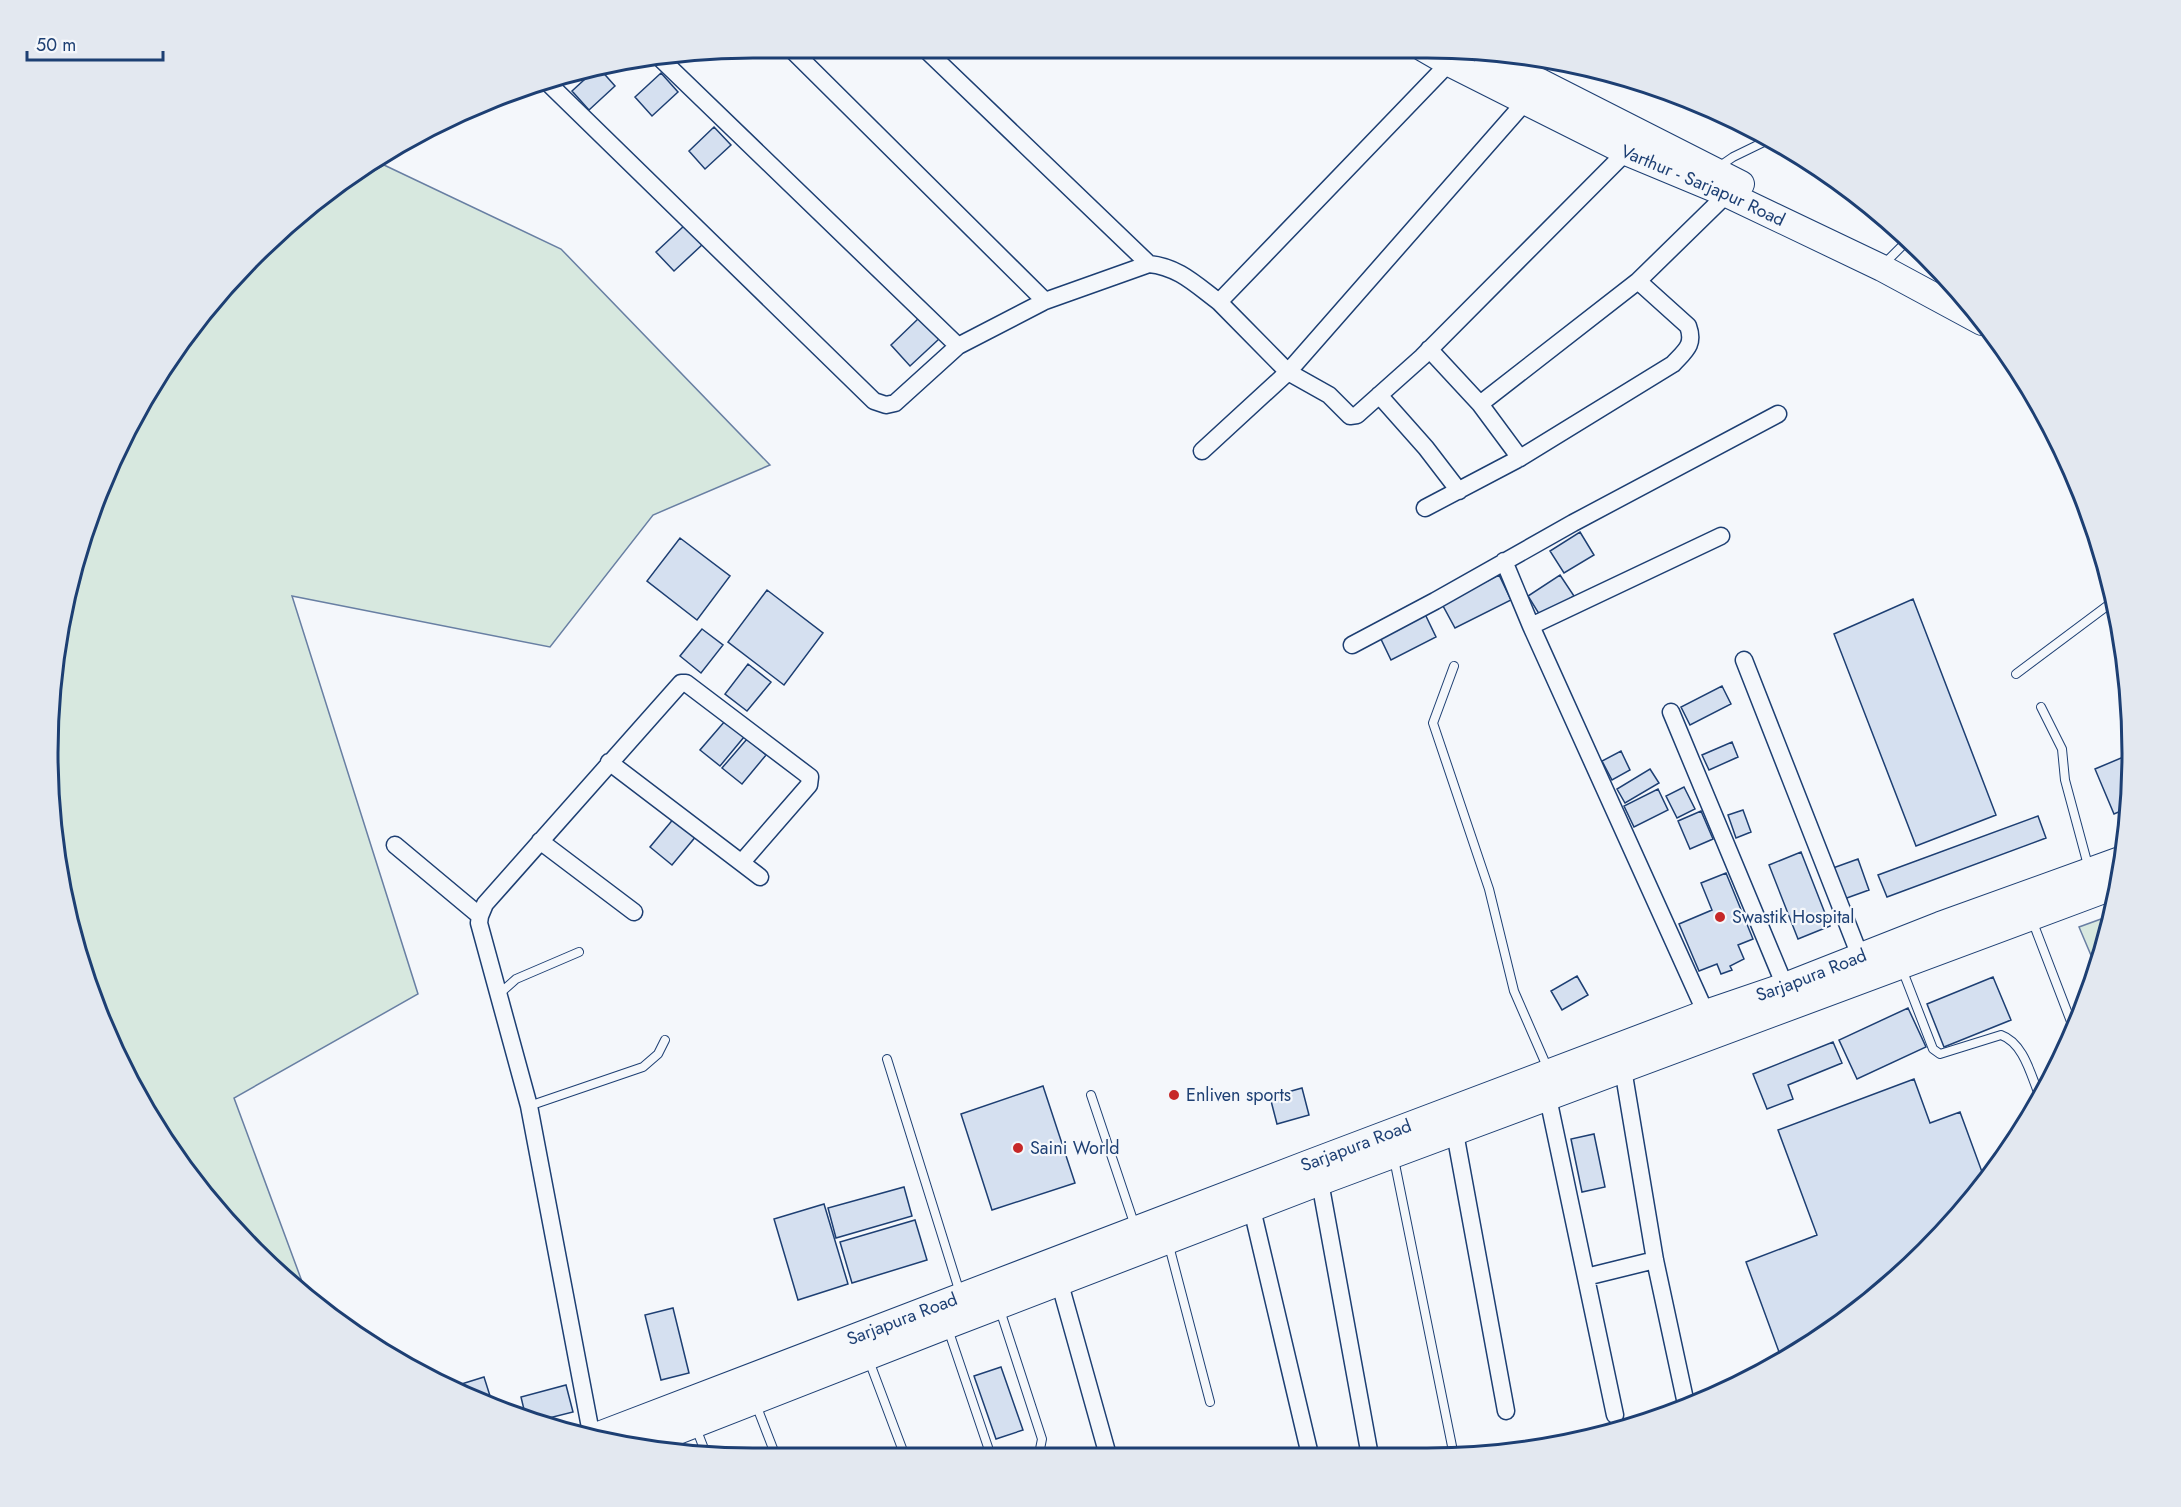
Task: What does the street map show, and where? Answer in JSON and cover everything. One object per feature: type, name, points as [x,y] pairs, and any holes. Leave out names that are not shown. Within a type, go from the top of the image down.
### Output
[{"type":"main road","name":"Varthur - Sarjapur Road","points":[[1441,59],[1626,152],[1709,177],[1727,194],[1947,292]]},
{"type":"main road","name":"Varthur - Sarjapur Road","points":[[1500,62],[1709,177],[1884,264],[1963,311]]},
{"type":"main road","name":"Sarjapura Road","points":[[606,1432],[961,1297],[994,1295],[1060,1284],[1320,1182],[1623,1069],[1785,986],[2114,862]]},
{"type":"main road","name":"Sarjapura Road","points":[[654,1441],[946,1326],[994,1295],[1137,1229],[1550,1072],[1901,966],[2109,888]]},
{"type":"street","points":[[800,58],[1045,301]]},
{"type":"street","points":[[934,58],[1149,264]]},
{"type":"street","points":[[1219,303],[1449,63]]},
{"type":"street","points":[[666,64],[958,346]]},
{"type":"street","points":[[553,88],[874,402],[886,405],[895,403],[958,346],[1045,301],[1149,264],[1166,266],[1179,272],[1219,303],[1288,372],[1329,395],[1350,416],[1357,415],[1429,349],[1626,152]]},
{"type":"street","points":[[1202,451],[1288,372],[1525,102]]},
{"type":"street","points":[[1480,404],[1638,281],[1727,194]]},
{"type":"street","points":[[1425,508],[1520,458],[1673,364],[1687,348],[1692,336],[1688,326],[1638,281]]},
{"type":"street","points":[[1429,349],[1480,404],[1520,458]]},
{"type":"street","points":[[1379,395],[1426,448],[1459,490]]},
{"type":"street","points":[[1352,645],[1778,414]]},
{"type":"street","points":[[1531,626],[1721,536]]},
{"type":"street","points":[[1504,561],[1710,1024]]},
{"type":"street","points":[[1743,660],[1860,956]]},
{"type":"street","points":[[589,1428],[529,1106],[479,924],[480,916],[485,904],[678,684],[686,683],[810,777],[811,781],[742,862]]},
{"type":"street","points":[[1671,712],[1785,986]]},
{"type":"street","points":[[609,762],[760,877]]},
{"type":"street","points":[[540,841],[634,912]]},
{"type":"street","points":[[395,844],[480,916]]},
{"type":"street","points":[[1623,1069],[1655,1260],[1685,1399]]},
{"type":"street","points":[[1548,1098],[1615,1415]]},
{"type":"street","points":[[1455,1132],[1506,1411]]},
{"type":"street","points":[[1320,1182],[1369,1448]]},
{"type":"street","points":[[1252,1209],[1308,1448]]},
{"type":"street","points":[[1586,1277],[1655,1260]]},
{"type":"street","points":[[1060,1284],[1106,1448]]},
{"type":"lane","points":[[1709,177],[1732,157],[1761,144]]},
{"type":"lane","points":[[1884,264],[1902,246]]},
{"type":"lane","points":[[2016,674],[2106,607]]},
{"type":"lane","points":[[1454,666],[1433,723],[1489,889],[1514,991],[1550,1072]]},
{"type":"lane","points":[[2041,707],[2062,749],[2065,780],[2090,871]]},
{"type":"lane","points":[[2031,917],[2070,1019]]},
{"type":"lane","points":[[499,994],[516,979],[579,952]]},
{"type":"lane","points":[[1901,966],[1933,1050],[1940,1054],[2001,1035],[2017,1043],[2036,1088]]},
{"type":"lane","points":[[529,1106],[643,1067],[658,1054],[665,1040]]},
{"type":"lane","points":[[887,1059],[961,1297]]},
{"type":"lane","points":[[1091,1095],[1137,1229]]},
{"type":"lane","points":[[1393,1155],[1452,1447]]},
{"type":"lane","points":[[1168,1241],[1210,1402]]},
{"type":"lane","points":[[994,1295],[1042,1439],[1041,1448]]},
{"type":"lane","points":[[946,1326],[988,1448]]},
{"type":"lane","points":[[868,1358],[902,1448]]},
{"type":"lane","points":[[754,1402],[773,1448]]},
{"type":"lane","points":[[695,1425],[703,1447]]},
{"type":"shaded area","points":[[384,165],[561,249],[770,465],[653,515],[550,647],[292,596],[418,994],[234,1098],[302,1282],[262,1245],[202,1177],[152,1101],[111,1019],[82,933],[64,844],[58,754],[64,663],[82,574],[95,530],[130,446],[176,367],[202,330],[262,262],[330,202]]},
{"type":"shaded area","points":[[2102,919],[2092,957],[2079,927]]},
{"type":"building","points":[[661,73],[678,92],[652,116],[635,97]]},
{"type":"building","points":[[605,75],[615,86],[589,110],[572,91],[584,80]]},
{"type":"building","points":[[714,127],[731,145],[705,169],[689,151]]},
{"type":"building","points":[[685,225],[703,244],[674,271],[656,252]]},
{"type":"building","points":[[920,317],[939,339],[910,366],[891,345]]},
{"type":"building","points":[[1580,532],[1594,555],[1564,573],[1550,551]]},
{"type":"building","points":[[680,538],[730,576],[697,620],[647,581]]},
{"type":"building","points":[[1499,575],[1511,600],[1455,628],[1442,604]]},
{"type":"building","points":[[1560,575],[1574,596],[1541,617],[1528,596]]},
{"type":"building","points":[[767,590],[823,633],[784,685],[728,642]]},
{"type":"building","points":[[1913,599],[1996,815],[1916,846],[1834,634]]},
{"type":"building","points":[[1424,612],[1436,637],[1391,660],[1379,635]]},
{"type":"building","points":[[702,629],[723,645],[701,673],[680,656]]},
{"type":"building","points":[[748,664],[771,682],[747,711],[725,694]]},
{"type":"building","points":[[1722,686],[1731,704],[1690,725],[1681,707]]},
{"type":"building","points":[[725,721],[744,737],[720,766],[700,750]]},
{"type":"building","points":[[747,739],[766,755],[742,784],[722,768]]},
{"type":"building","points":[[1732,742],[1738,757],[1709,770],[1702,755]]},
{"type":"building","points":[[1621,751],[1630,770],[1612,780],[1602,761]]},
{"type":"building","points":[[2122,758],[2120,811],[2114,814],[2095,769]]},
{"type":"building","points":[[1650,769],[1659,783],[1625,803],[1617,789]]},
{"type":"building","points":[[1684,787],[1695,809],[1677,818],[1666,796]]},
{"type":"building","points":[[1658,789],[1668,810],[1634,827],[1624,806]]},
{"type":"building","points":[[1743,810],[1751,832],[1736,838],[1728,815]]},
{"type":"building","points":[[1701,811],[1713,839],[1690,849],[1678,821]]},
{"type":"building","points":[[2038,816],[2046,838],[1887,897],[1878,875]]},
{"type":"building","points":[[675,817],[697,835],[672,865],[650,847]]},
{"type":"building","points":[[1801,852],[1830,926],[1798,939],[1769,865]]},
{"type":"building","points":[[1858,859],[1869,890],[1844,899],[1833,868]]},
{"type":"building","name":"Swastik Hospital","points":[[1726,873],[1753,939],[1738,945],[1744,959],[1730,966],[1732,970],[1721,974],[1717,964],[1699,971],[1679,924],[1712,910],[1701,883]]},
{"type":"building","points":[[1577,976],[1588,995],[1562,1010],[1551,991]]},
{"type":"building","points":[[1993,977],[2011,1020],[1944,1047],[1927,1004]]},
{"type":"building","points":[[1908,1008],[1926,1047],[1857,1079],[1839,1040]]},
{"type":"building","points":[[1833,1042],[1842,1063],[1788,1085],[1793,1099],[1767,1109],[1753,1074]]},
{"type":"building","points":[[1914,1079],[1930,1123],[1960,1112],[1982,1172],[1950,1212],[1886,1276],[1851,1305],[1779,1352],[1746,1262],[1817,1235],[1778,1130]]},
{"type":"building","name":"Saini World","points":[[1043,1086],[1075,1183],[992,1210],[961,1114]]},
{"type":"building","points":[[1302,1088],[1309,1115],[1277,1124],[1270,1097]]},
{"type":"building","points":[[1594,1134],[1605,1187],[1582,1192],[1571,1139]]},
{"type":"building","points":[[904,1187],[912,1216],[836,1238],[828,1208]]},
{"type":"building","points":[[824,1204],[848,1284],[798,1300],[774,1219]]},
{"type":"building","points":[[915,1220],[927,1260],[852,1283],[840,1242]]},
{"type":"building","points":[[673,1308],[689,1373],[661,1380],[645,1315]]},
{"type":"building","points":[[1001,1367],[1023,1430],[996,1439],[974,1376]]},
{"type":"building","points":[[484,1377],[490,1397],[488,1396],[461,1384]]},
{"type":"building","points":[[566,1385],[573,1412],[550,1418],[524,1410],[521,1397]]},
{"type":"place","name":"Swastik Hospital","points":[[1720,917]]},
{"type":"place","name":"Enliven sports","points":[[1174,1095]]},
{"type":"place","name":"Saini World","points":[[1018,1148]]}]
